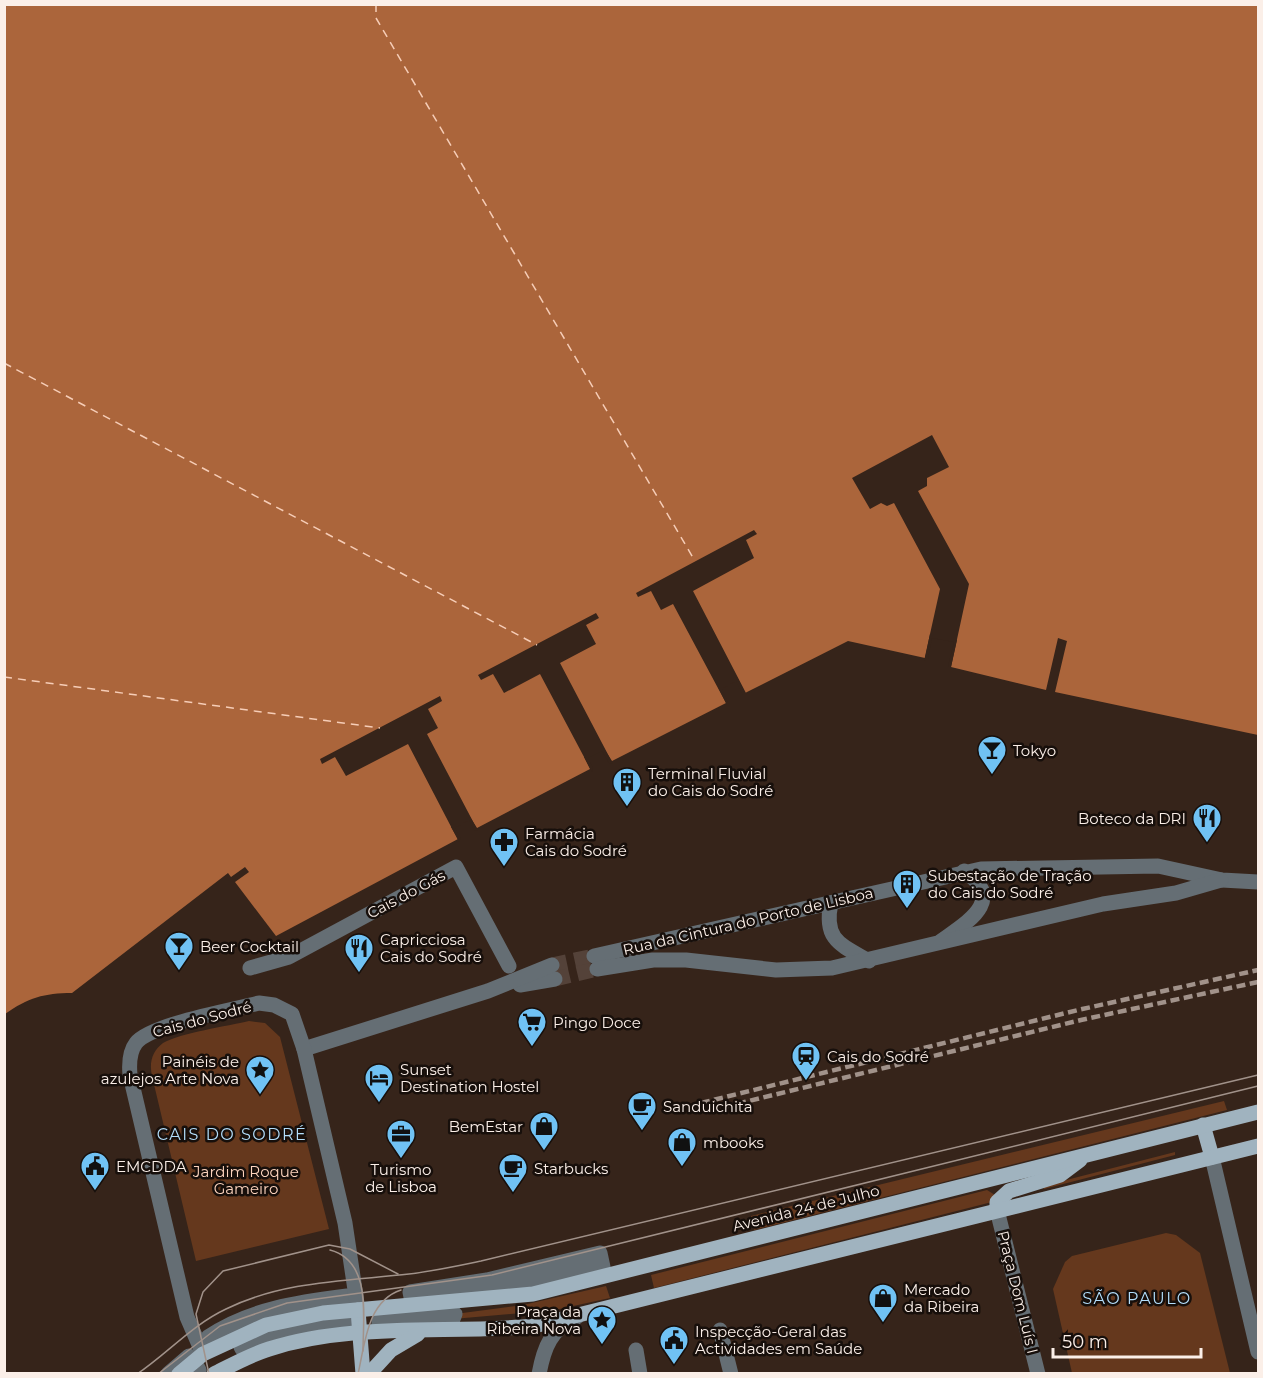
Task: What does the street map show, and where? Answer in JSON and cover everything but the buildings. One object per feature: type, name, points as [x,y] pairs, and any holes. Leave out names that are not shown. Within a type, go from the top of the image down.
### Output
[{"type":"main road","name":"Avenida 24 de Julho","points":[[179,1374],[203,1354],[266,1325],[353,1305],[533,1294],[1258,1112]]},
{"type":"main road","points":[[1203,1125],[1212,1157]]},
{"type":"main road","points":[[203,1354],[213,1374],[269,1349],[305,1340],[360,1334],[482,1331],[534,1326],[1258,1146]]},
{"type":"main road","points":[[997,1210],[998,1202],[1006,1193],[1060,1175],[1088,1155]]},
{"type":"main road","points":[[353,1305],[360,1334],[363,1374]]},
{"type":"main road","points":[[369,1374],[382,1357],[405,1339],[435,1331]]},
{"type":"street","name":"Rua da Cintura do Porto de Lisboa","points":[[1222,880],[1176,893],[1102,904],[832,968],[790,971],[653,960],[595,963],[831,903],[964,872],[998,867],[1158,866],[1222,880],[1258,882]]},
{"type":"street","name":"Cais do Gás","points":[[250,968],[289,957],[456,867],[509,966]]},
{"type":"street","points":[[936,945],[973,917],[982,903],[983,895],[977,880],[964,872]]},
{"type":"street","points":[[831,903],[828,918],[833,938],[842,946],[869,961]]},
{"type":"street","points":[[304,1049],[554,972]]},
{"type":"street","name":"Cais do Sodré","points":[[203,1354],[187,1317],[130,1075],[129,1062],[135,1045],[154,1030],[260,1003],[274,1005],[292,1014],[304,1049],[345,1223],[355,1285],[353,1305]]},
{"type":"street","points":[[1212,1157],[1258,1352]]},
{"type":"street","name":"Praça Dom Luís I","points":[[997,1210],[1038,1374]]},
{"type":"street","points":[[600,1253],[603,1267],[506,1288],[411,1298],[410,1292],[487,1280],[600,1253]]},
{"type":"street","points":[[347,1296],[353,1305],[305,1305],[267,1314],[234,1326],[211,1340],[208,1337],[234,1322],[267,1310],[347,1296]]},
{"type":"street","points":[[539,1374],[545,1348],[553,1332],[566,1322],[585,1314]]},
{"type":"street","points":[[323,1323],[346,1323],[347,1326],[299,1332],[242,1349],[241,1347],[284,1329],[323,1323]]},
{"type":"street","points":[[720,1330],[731,1374]]},
{"type":"street","points":[[636,1350],[640,1374]]},
{"type":"street","points":[[168,1374],[190,1356],[192,1359],[175,1374]]},
{"type":"street","points":[[187,1374],[197,1366],[199,1370],[194,1374]]},
{"type":"green space","name":"Jardim Roque Gameiro","points":[[249,1021],[265,1023],[280,1037],[329,1229],[196,1261],[152,1076],[151,1062],[159,1046],[171,1039]]},
{"type":"green space","points":[[1224,1101],[1227,1110],[754,1230],[751,1216]]},
{"type":"green space","points":[[1175,1152],[1175,1155],[1044,1189],[1043,1186]]},
{"type":"green space","points":[[987,1190],[995,1195],[992,1202],[654,1288],[651,1275]]},
{"type":"green space","points":[[1166,1233],[1176,1235],[1200,1253],[1230,1373],[1072,1373],[1053,1289],[1065,1262],[1072,1256]]},
{"type":"green space","points":[[606,1286],[610,1298],[555,1310],[453,1319],[455,1314],[523,1305]]},
{"type":"shaded area","points":[[5,5],[1258,5],[1258,735],[1055,692],[1067,641],[1058,638],[1046,690],[951,667],[957,640],[930,634],[925,658],[848,641],[745,693],[737,677],[718,687],[726,703],[612,761],[603,747],[584,757],[590,769],[477,828],[470,817],[451,827],[458,839],[276,936],[235,882],[249,872],[245,867],[231,877],[228,873],[72,993],[37,998],[5,1014]]},
{"type":"pier","points":[[932,435],[949,467],[927,478],[927,486],[918,491],[969,584],[951,667],[948,666],[954,642],[932,638],[928,659],[924,661],[940,589],[894,503],[887,506],[881,503],[870,509],[852,478]]},
{"type":"pier","points":[[754,530],[757,534],[746,540],[754,558],[693,591],[747,695],[743,695],[736,681],[722,689],[728,702],[727,705],[673,604],[661,610],[651,591],[638,597],[636,593]]},
{"type":"pier","points":[[596,613],[599,618],[586,625],[596,644],[560,663],[613,764],[609,763],[602,751],[588,758],[593,768],[592,772],[540,674],[504,693],[493,674],[481,680],[478,675]]},
{"type":"pier","points":[[440,696],[442,701],[428,709],[438,728],[427,734],[478,831],[474,830],[469,820],[455,828],[461,838],[459,842],[408,744],[346,776],[335,757],[322,764],[320,759]]},
{"type":"ferry route","points":[[376,4],[376,18],[695,561]]},
{"type":"ferry route","points":[[4,363],[537,645]]},
{"type":"ferry route","points":[[4,677],[380,728]]},
{"type":"tunnel","points":[[552,965],[594,956]]},
{"type":"tunnel","points":[[555,979],[597,969]]},
{"type":"tram line","points":[[137,1374],[191,1331],[214,1316],[226,1309],[270,1293],[293,1287],[418,1273],[481,1261],[1258,1075]]},
{"type":"tram line","points":[[158,1374],[220,1326],[287,1303],[492,1275],[1258,1086]]},
{"type":"tram line","points":[[209,1374],[196,1314],[203,1292],[223,1271],[329,1245],[350,1249],[398,1274]]},
{"type":"tram line","points":[[330,1250],[343,1256],[353,1266],[359,1278],[364,1307],[363,1351]]},
{"type":"tram line","points":[[358,1374],[369,1325],[374,1314],[381,1304],[401,1290]]},
{"type":"railway","points":[[701,1103],[1078,1010],[1258,970]]},
{"type":"railway","points":[[724,1107],[1081,1020],[1258,982]]},
{"type":"place","name":"Tokyo","points":[[992,776]]},
{"type":"place","name":"Terminal Fluvial do Cais do Sodré","points":[[627,808]]},
{"type":"place","name":"Boteco da DRI","points":[[1207,844]]},
{"type":"place","name":"Farmácia Cais do Sodré","points":[[504,868]]},
{"type":"place","name":"Subestação de Tração do Cais do Sodré","points":[[907,910]]},
{"type":"place","name":"Beer Cocktail","points":[[179,972]]},
{"type":"place","name":"Capricciosa Cais do Sodré","points":[[359,974]]},
{"type":"place","name":"Pingo Doce","points":[[532,1048]]},
{"type":"place","name":"Cais do Sodré","points":[[806,1082]]},
{"type":"place","name":"Painéis de azulejos Arte Nova","points":[[260,1096]]},
{"type":"place","name":"Sunset Destination Hostel","points":[[379,1104]]},
{"type":"place","name":"Sanduichita","points":[[642,1132]]},
{"type":"place","name":"BemEstar","points":[[544,1152]]},
{"type":"place","name":"Turismo de Lisboa","points":[[401,1160]]},
{"type":"place","name":"mbooks","points":[[682,1168]]},
{"type":"place","name":"EMCDDA","points":[[95,1192]]},
{"type":"place","name":"Starbucks","points":[[513,1194]]},
{"type":"place","name":"Mercado da Ribeira","points":[[883,1324]]},
{"type":"place","name":"Praça da Ribeira Nova","points":[[602,1346]]},
{"type":"place","name":"Inspecção-Geral das Actividades em Saúde","points":[[674,1366]]},
{"type":"district","name":"CAIS DO SODRÉ","points":[[232,1134]]},
{"type":"district","name":"SÃO PAULO","points":[[1137,1298]]}]
